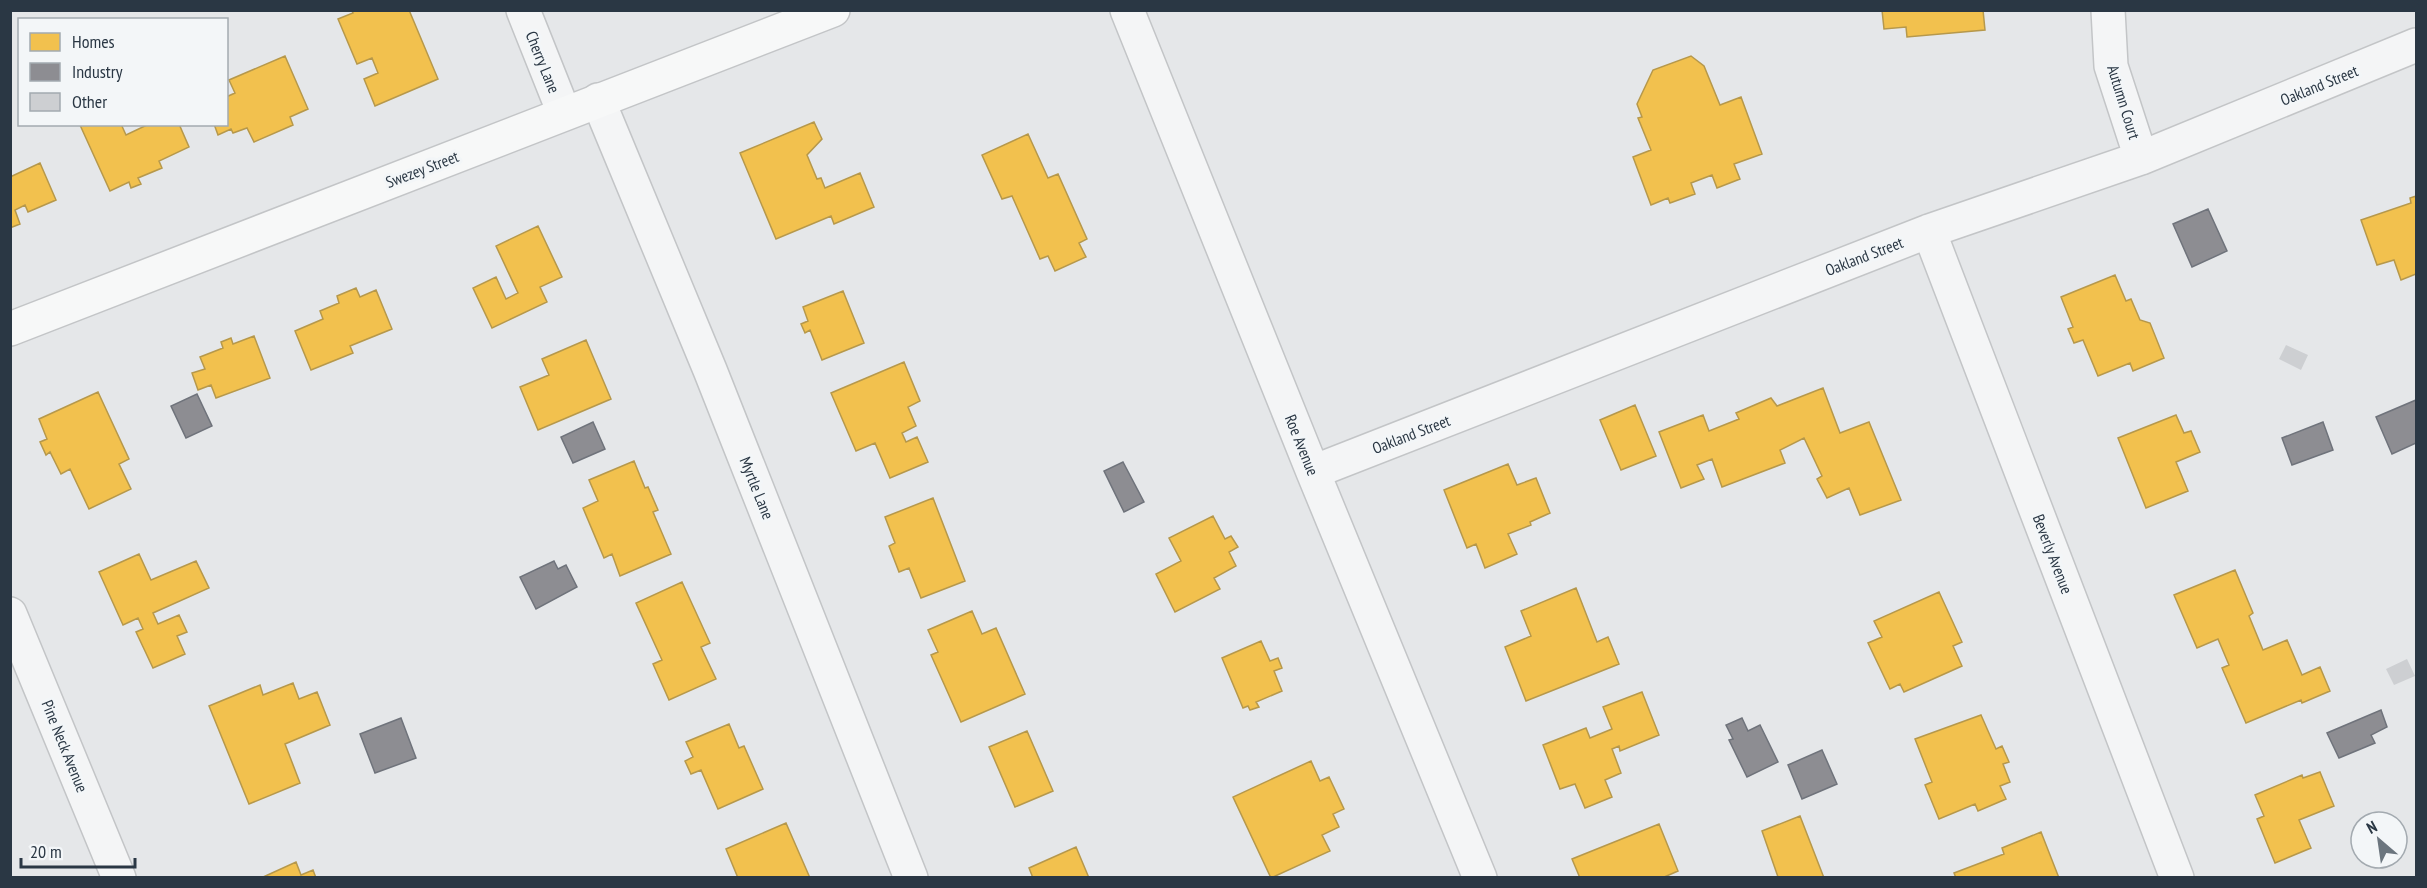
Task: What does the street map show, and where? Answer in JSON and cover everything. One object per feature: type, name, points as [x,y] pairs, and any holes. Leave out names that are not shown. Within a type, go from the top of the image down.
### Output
[{"type":"street","name":"Cherry Lane","points":[[523,10],[564,113]]},
{"type":"street","name":"Swezey Street","points":[[10,329],[833,10]]},
{"type":"street","name":"Roe Avenue","points":[[1127,10],[1480,878]]},
{"type":"street","name":"Autumn Court","points":[[2108,10],[2111,66],[2141,158]]},
{"type":"street","name":"Oakland Street","points":[[1313,472],[1929,231],[2141,158],[2416,45]]},
{"type":"street","name":"Myrtle Lane","points":[[598,100],[710,370],[911,878]]},
{"type":"street","name":"Beverly Avenue","points":[[1929,231],[2177,878]]},
{"type":"street","name":"Pine Neck Avenue","points":[[10,614],[119,878]]},
{"type":"building: Homes","points":[[351,10],[409,10],[438,79],[375,106],[364,79],[378,73],[372,58],[357,64],[338,19],[353,13]]},
{"type":"building: Homes","points":[[1882,10],[1983,10],[1985,30],[1907,37],[1906,27],[1884,29]]},
{"type":"building: Homes","points":[[285,56],[308,109],[290,117],[293,125],[254,142],[247,128],[233,133],[231,129],[218,135],[215,126],[228,126],[228,96],[235,93],[229,80]]},
{"type":"building: Homes","points":[[1691,56],[1704,66],[1720,105],[1741,97],[1762,154],[1734,164],[1740,179],[1717,188],[1712,175],[1691,183],[1695,194],[1670,203],[1668,198],[1651,205],[1633,157],[1651,150],[1638,118],[1642,117],[1637,104],[1653,70]]},
{"type":"building: Homes","points":[[814,122],[822,139],[807,155],[817,179],[821,178],[825,188],[860,173],[874,207],[834,224],[831,216],[776,239],[740,153]]},
{"type":"building: Homes","points":[[80,126],[122,126],[126,135],[145,126],[180,126],[189,147],[159,161],[162,168],[138,178],[141,184],[131,188],[129,182],[110,191]]},
{"type":"building: Homes","points":[[1028,134],[1048,178],[1058,174],[1087,239],[1079,243],[1086,257],[1055,271],[1048,256],[1040,259],[1012,196],[1002,199],[982,155]]},
{"type":"building: Homes","points":[[40,163],[56,200],[28,212],[25,205],[15,210],[20,224],[10,228],[10,177]]},
{"type":"building: Homes","points":[[2416,196],[2416,274],[2401,280],[2394,260],[2377,265],[2361,220],[2411,203],[2410,198]]},
{"type":"building: Homes","points":[[538,226],[562,277],[540,287],[547,302],[492,328],[473,288],[496,277],[506,299],[518,293],[496,246]]},
{"type":"building: Homes","points":[[2115,275],[2126,301],[2131,299],[2140,320],[2150,323],[2164,358],[2133,371],[2130,363],[2098,376],[2083,340],[2074,343],[2068,329],[2073,327],[2061,297]]},
{"type":"building: Homes","points":[[356,288],[360,297],[376,290],[392,329],[350,346],[353,353],[311,370],[295,331],[323,319],[320,311],[339,303],[337,296]]},
{"type":"building: Homes","points":[[843,291],[864,343],[822,360],[810,330],[805,333],[801,324],[808,321],[803,307]]},
{"type":"building: Homes","points":[[254,336],[270,378],[216,398],[211,385],[198,390],[192,373],[205,369],[200,357],[223,348],[221,342],[231,338],[233,344]]},
{"type":"building: Homes","points":[[586,340],[611,399],[538,430],[520,387],[549,375],[542,359]]},
{"type":"building: Homes","points":[[904,362],[920,401],[908,407],[916,426],[902,433],[906,442],[917,437],[928,462],[890,478],[875,443],[856,451],[831,393]]},
{"type":"building: Homes","points":[[1823,388],[1840,433],[1869,422],[1901,500],[1860,515],[1849,488],[1827,498],[1817,479],[1822,476],[1804,438],[1780,450],[1785,463],[1722,487],[1712,459],[1697,465],[1704,479],[1681,488],[1659,432],[1703,415],[1709,431],[1739,419],[1736,413],[1771,398],[1777,406]]},
{"type":"building: Homes","points":[[98,392],[129,459],[119,464],[131,489],[89,509],[70,469],[61,474],[50,452],[46,455],[40,442],[47,439],[39,419]]},
{"type":"building: Homes","points":[[1635,405],[1656,456],[1621,470],[1600,420]]},
{"type":"building: Homes","points":[[2176,415],[2184,433],[2191,431],[2200,452],[2176,462],[2188,491],[2146,508],[2118,438]]},
{"type":"building: Homes","points":[[634,461],[645,488],[648,487],[658,510],[653,512],[671,554],[620,576],[612,554],[604,558],[583,508],[598,501],[589,480]]},
{"type":"building: Homes","points":[[1508,464],[1517,485],[1536,478],[1550,513],[1530,522],[1531,525],[1508,534],[1517,554],[1485,568],[1476,544],[1467,548],[1444,490]]},
{"type":"building: Homes","points":[[933,498],[965,581],[921,598],[909,568],[899,572],[889,546],[895,543],[885,517]]},
{"type":"building: Homes","points":[[1213,516],[1225,539],[1231,536],[1238,547],[1229,552],[1236,566],[1214,578],[1220,589],[1175,612],[1156,574],[1181,561],[1169,538]]},
{"type":"building: Homes","points":[[139,554],[151,580],[196,561],[209,588],[153,613],[158,624],[179,615],[187,632],[177,636],[185,654],[153,668],[136,632],[143,629],[138,618],[123,625],[99,572]]},
{"type":"building: Homes","points":[[2235,570],[2253,613],[2249,616],[2263,650],[2287,640],[2302,675],[2320,667],[2330,691],[2302,703],[2301,700],[2246,723],[2222,668],[2229,665],[2218,639],[2197,648],[2174,595]]},
{"type":"building: Homes","points":[[682,582],[710,643],[701,647],[716,679],[669,700],[653,664],[662,660],[636,603]]},
{"type":"building: Homes","points":[[1576,588],[1597,642],[1608,637],[1619,664],[1526,701],[1505,647],[1531,636],[1521,611]]},
{"type":"building: Homes","points":[[1939,592],[1962,642],[1953,646],[1962,666],[1904,692],[1900,684],[1890,689],[1868,643],[1882,637],[1874,621]]},
{"type":"building: Homes","points":[[972,611],[982,634],[996,628],[1025,694],[961,722],[931,655],[938,652],[928,630]]},
{"type":"building: Homes","points":[[1261,641],[1270,661],[1278,658],[1282,668],[1274,671],[1282,691],[1256,702],[1259,707],[1250,710],[1248,706],[1243,708],[1222,658]]},
{"type":"building: Homes","points":[[293,683],[299,699],[317,692],[330,725],[285,744],[300,783],[249,804],[209,706],[260,685],[263,695]]},
{"type":"building: Homes","points":[[1642,692],[1659,735],[1620,751],[1619,746],[1612,749],[1621,773],[1605,780],[1612,797],[1585,808],[1575,784],[1560,789],[1543,745],[1586,728],[1590,738],[1612,729],[1603,707]]},
{"type":"building: Homes","points":[[1981,715],[1996,749],[2002,746],[2009,762],[2003,764],[2010,782],[2000,786],[2006,799],[1978,811],[1975,804],[1939,819],[1925,785],[1932,782],[1915,739]]},
{"type":"building: Homes","points":[[729,724],[739,748],[744,746],[763,789],[718,809],[701,770],[691,774],[685,761],[693,757],[686,742]]},
{"type":"building: Homes","points":[[1027,731],[1053,791],[1015,807],[989,747]]},
{"type":"building: Homes","points":[[1311,761],[1320,781],[1329,777],[1344,809],[1333,814],[1339,827],[1322,835],[1330,851],[1271,878],[1233,797]]},
{"type":"building: Homes","points":[[2320,772],[2334,806],[2299,820],[2311,848],[2275,863],[2257,819],[2264,816],[2255,795],[2302,775],[2303,778]]},
{"type":"building: Homes","points":[[1800,816],[1824,878],[1778,877],[1762,831]]},
{"type":"building: Homes","points":[[786,823],[810,878],[738,878],[726,849]]},
{"type":"building: Homes","points":[[1659,824],[1678,871],[1662,878],[1580,878],[1572,859]]},
{"type":"building: Homes","points":[[2041,832],[2059,878],[1956,878],[1954,873],[2004,854],[2002,848]]},
{"type":"building: Homes","points":[[1076,847],[1089,878],[1033,878],[1029,868]]},
{"type":"building: Homes","points":[[296,862],[301,875],[313,870],[316,878],[261,878]]},
{"type":"building: Industry","points":[[2208,209],[2227,251],[2192,267],[2173,224]]},
{"type":"building: Industry","points":[[197,394],[212,426],[186,438],[171,406]]},
{"type":"building: Industry","points":[[2416,400],[2416,443],[2392,454],[2376,417]]},
{"type":"building: Industry","points":[[593,422],[605,449],[573,463],[561,437]]},
{"type":"building: Industry","points":[[2323,422],[2333,450],[2292,465],[2282,438]]},
{"type":"building: Industry","points":[[1123,462],[1144,502],[1124,512],[1104,471]]},
{"type":"building: Industry","points":[[554,561],[558,569],[566,565],[577,587],[536,609],[520,577]]},
{"type":"building: Industry","points":[[2381,710],[2387,727],[2371,735],[2375,743],[2339,758],[2327,733]]},
{"type":"building: Industry","points":[[401,718],[416,758],[375,773],[360,734]]},
{"type":"building: Industry","points":[[1742,718],[1748,731],[1760,725],[1778,762],[1747,777],[1729,740],[1733,739],[1726,725]]},
{"type":"building: Industry","points":[[1822,750],[1837,784],[1802,799],[1788,765]]},
{"type":"building: Other","points":[[2286,345],[2308,355],[2301,370],[2279,359]]},
{"type":"building: Other","points":[[2407,659],[2415,676],[2394,685],[2386,669]]}]
